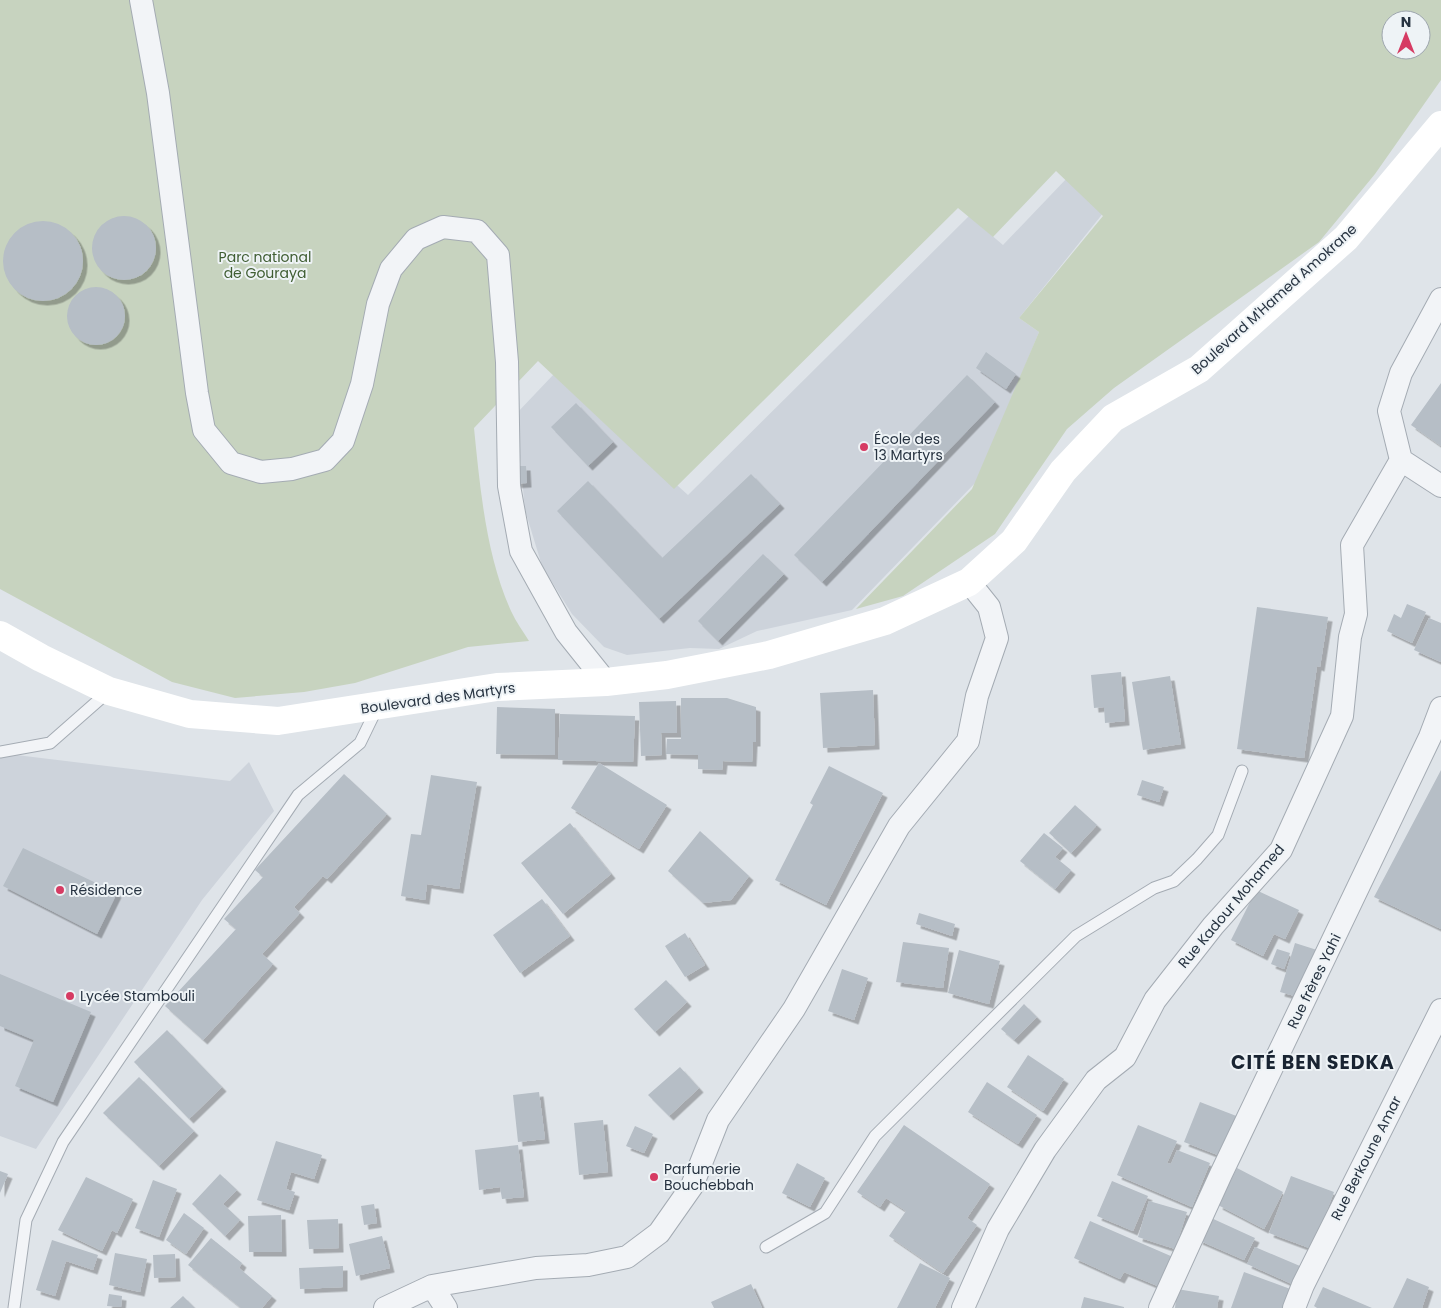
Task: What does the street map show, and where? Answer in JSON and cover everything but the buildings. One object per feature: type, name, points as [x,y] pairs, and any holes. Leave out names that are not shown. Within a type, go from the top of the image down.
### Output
[{"type":"main road","name":"Boulevard M'Hamed Amokrane","points":[[969,582],[1014,541],[1064,471],[1113,418],[1199,369],[1346,238],[1441,126]]},
{"type":"main road","name":"Boulevard des Martyrs","points":[[0,635],[40,658],[109,691],[190,714],[278,721],[378,707],[497,687],[606,682],[668,675],[769,655],[885,621],[969,582]]},
{"type":"street","points":[[141,0],[158,93],[197,393],[204,430],[231,463],[262,472],[292,469],[325,460],[342,441],[354,409],[362,384],[378,304],[391,269],[416,239],[443,227],[477,231],[498,255],[506,362],[509,486],[521,551],[566,632],[606,682]]},
{"type":"street","points":[[1441,298],[1401,373],[1389,411],[1401,460],[1441,486]]},
{"type":"street","name":"Rue Kadour Mohamed","points":[[963,1308],[998,1229],[1045,1150],[1096,1080],[1125,1057],[1155,1000],[1213,926],[1281,850],[1342,716],[1350,637],[1356,614],[1352,545],[1401,460]]},
{"type":"street","points":[[386,1308],[432,1286],[536,1268],[607,1262],[627,1257],[659,1233],[692,1186],[718,1120],[794,1009],[899,826],[968,741],[977,696],[997,638],[989,607],[969,582]]},
{"type":"street","name":"Rue frères Yahi","points":[[1160,1308],[1221,1174],[1430,737],[1441,708]]},
{"type":"street","name":"Rue Berkoune Amar","points":[[1294,1308],[1303,1285],[1441,1010]]},
{"type":"street","points":[[432,1286],[446,1308]]},
{"type":"lane","points":[[0,752],[50,742],[109,691]]},
{"type":"lane","points":[[14,1308],[26,1220],[64,1142],[298,795],[360,742],[378,707]]},
{"type":"lane","points":[[766,1247],[825,1213],[875,1136],[1076,936],[1154,888],[1174,881],[1196,859],[1218,835],[1242,770]]},
{"type":"shaded area","name":"École des 13 Martyrs","points":[[1068,177],[1104,212],[1019,318],[1039,332],[978,480],[852,610],[757,631],[719,649],[690,648],[627,655],[604,647],[572,614],[542,566],[525,510],[516,414],[554,374],[688,495],[969,216],[1003,245]]},
{"type":"shaded area","name":"Lycée Stambouli","points":[[0,753],[230,781],[249,762],[274,811],[202,900],[36,1149],[0,1136]]},
{"type":"green space","name":"Parc national de Gouraya","points":[[0,0],[1441,0],[1441,80],[1375,174],[1319,242],[1114,388],[1067,429],[995,534],[903,596],[856,609],[972,489],[1039,332],[1019,318],[1103,216],[1056,171],[993,237],[958,208],[674,489],[538,361],[474,428],[485,521],[496,568],[502,590],[511,611],[529,641],[468,647],[355,683],[304,692],[235,698],[172,682],[0,589]]},
{"type":"place","name":"École des 13 Martyrs","points":[[864,447]]},
{"type":"place","name":"Résidence","points":[[60,890]]},
{"type":"place","name":"Lycée Stambouli","points":[[70,996]]},
{"type":"place","name":"Parfumerie Bouchebbah","points":[[654,1177]]},
{"type":"district","name":"CITÉ BEN SEDKA","points":[[1313,1062]]}]
